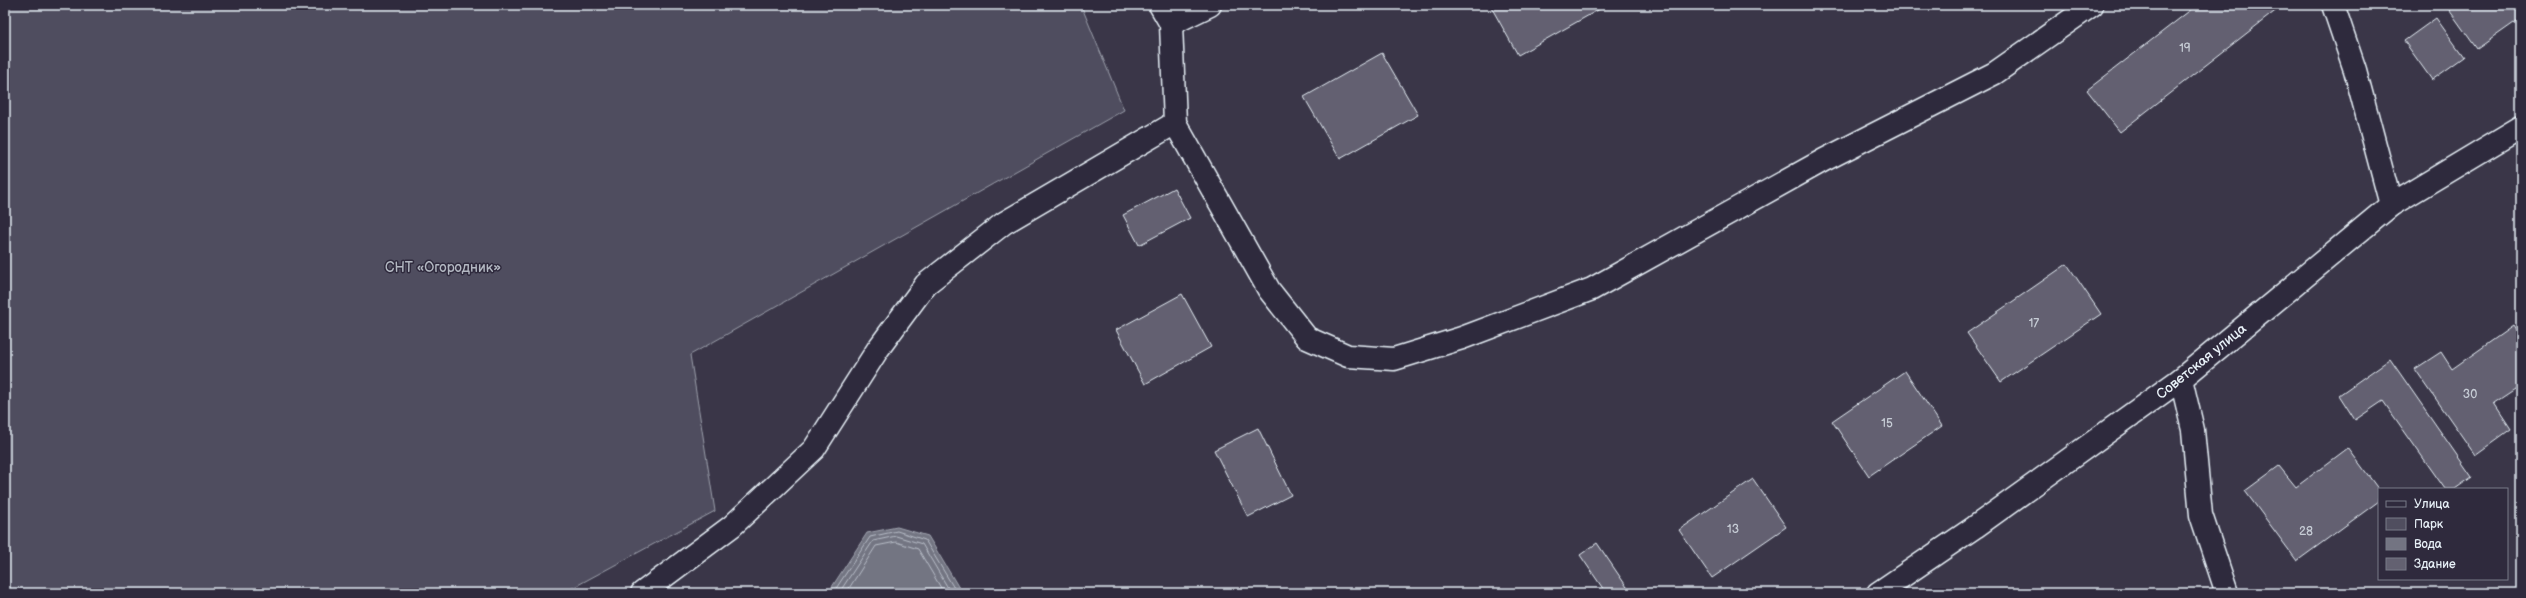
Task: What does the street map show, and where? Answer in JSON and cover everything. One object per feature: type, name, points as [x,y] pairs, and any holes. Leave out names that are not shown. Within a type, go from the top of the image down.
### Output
[{"type":"street","points":[[1160,5],[1171,24],[1176,123],[1269,290],[1307,338],[1348,356],[1394,359],[1462,338],[1592,290],[1824,160],[1996,73],[2092,5]]},
{"type":"street","points":[[1171,24],[1210,5]]},
{"type":"street","points":[[2333,5],[2355,70],[2391,205]]},
{"type":"street","points":[[642,593],[732,526],[814,449],[878,349],[926,284],[1004,223],[1176,123]]},
{"type":"street","name":"Советская улица","points":[[1878,593],[1976,527],[2181,379],[2391,205],[2521,127]]},
{"type":"street","points":[[2181,379],[2193,430],[2201,515],[2226,593]]},
{"type":"green space","name":"СНТ «Огородник»","points":[[5,5],[1081,5],[1124,110],[690,355],[715,511],[563,593],[5,593]]},
{"type":"water","points":[[897,527],[928,536],[962,593],[828,593],[867,533]]},
{"type":"building","points":[[1490,5],[1607,5],[1518,55]]},
{"type":"building","points":[[2197,5],[2283,5],[2120,132],[2087,90]]},
{"type":"building","points":[[2449,5],[2521,5],[2521,18],[2477,49],[2447,7]]},
{"type":"building","points":[[2436,18],[2464,57],[2432,80],[2404,41]]},
{"type":"building","points":[[1382,53],[1418,115],[1340,159],[1304,97]]},
{"type":"building","points":[[1174,188],[1190,218],[1139,245],[1123,215]]},
{"type":"building","points":[[2067,264],[2101,314],[2001,382],[1967,333]]},
{"type":"building","points":[[1182,294],[1211,347],[1145,384],[1116,330]]},
{"type":"building","points":[[2513,326],[2521,338],[2521,385],[2494,403],[2511,429],[2475,455],[2415,369],[2441,352],[2452,369]]},
{"type":"building","points":[[2390,359],[2472,477],[2456,488],[2444,488],[2383,401],[2355,420],[2339,395]]},
{"type":"building","points":[[1905,371],[1942,426],[1869,476],[1832,421]]},
{"type":"building","points":[[1258,428],[1291,495],[1248,517],[1214,450]]},
{"type":"building","points":[[2348,448],[2378,489],[2378,502],[2297,561],[2245,491],[2279,466],[2296,487]]},
{"type":"building","points":[[1753,479],[1786,527],[1712,578],[1679,530]]},
{"type":"building","points":[[1597,543],[1631,593],[1606,593],[1580,555]]}]
